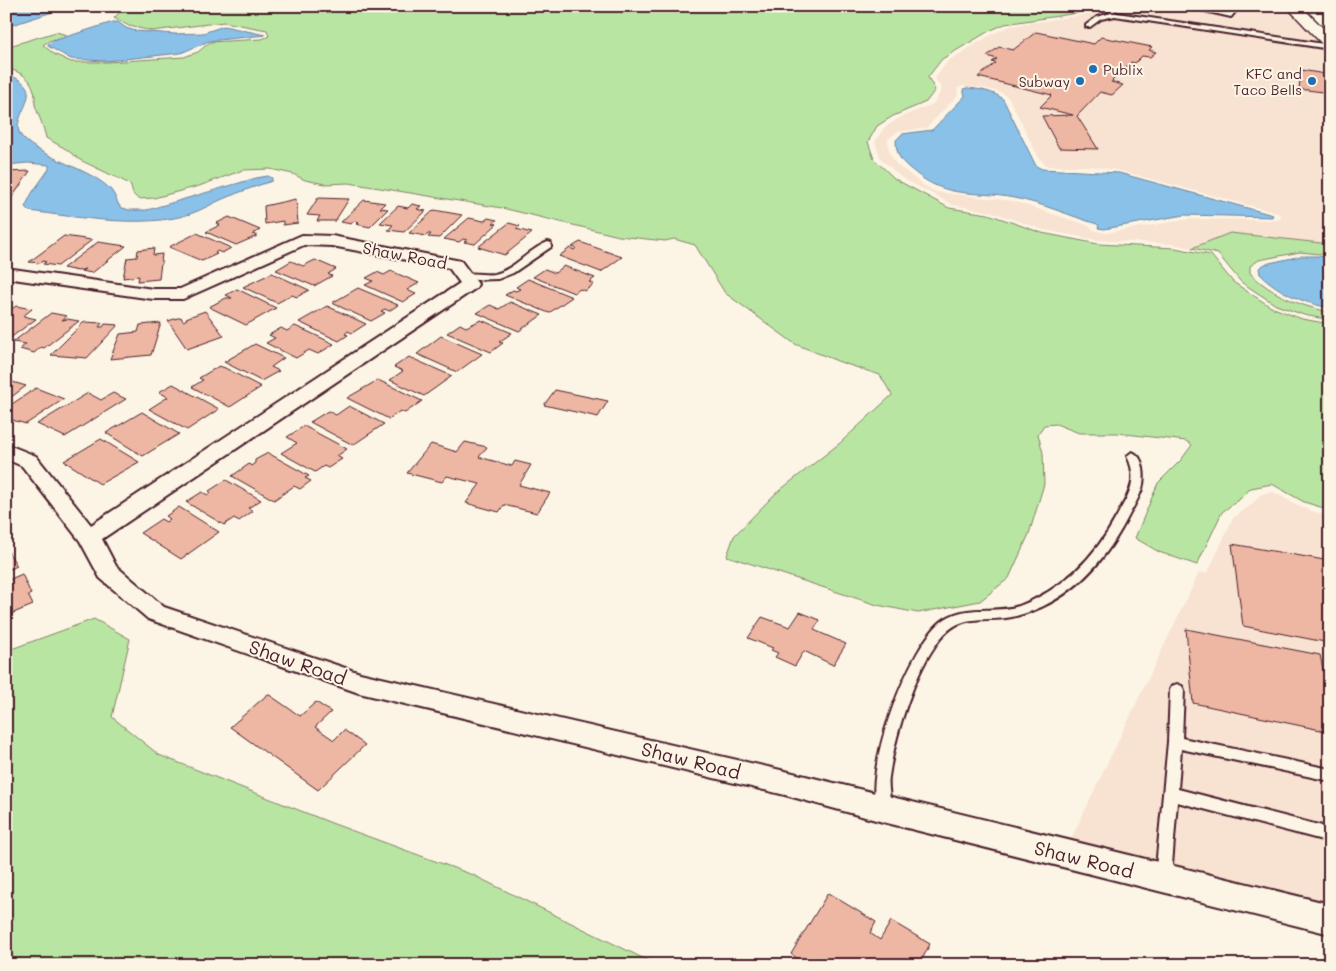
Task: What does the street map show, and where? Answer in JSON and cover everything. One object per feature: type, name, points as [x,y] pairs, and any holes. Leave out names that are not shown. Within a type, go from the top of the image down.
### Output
[{"type":"main road","points":[[1293,6],[1330,46]]},
{"type":"street","name":"Shaw Road","points":[[6,273],[153,294],[183,294],[302,240],[332,241],[456,264],[470,284],[89,537]]},
{"type":"street","name":"Shaw Road","points":[[6,450],[29,461],[89,537],[108,572],[156,612],[359,683],[785,783],[1330,919]]},
{"type":"lane","points":[[1107,6],[1115,14]]},
{"type":"lane","points":[[1185,6],[1231,15],[1237,6]]},
{"type":"lane","points":[[1088,26],[1098,18],[1115,14],[1330,46]]},
{"type":"lane","points":[[465,277],[495,277],[510,271],[548,245]]},
{"type":"lane","points":[[883,809],[881,781],[893,723],[930,645],[948,624],[962,617],[983,613],[1014,612],[1033,605],[1061,591],[1089,567],[1110,540],[1136,490],[1139,475],[1132,456]]},
{"type":"lane","points":[[1163,878],[1175,742],[1177,690]]},
{"type":"lane","points":[[1175,742],[1330,776]]},
{"type":"lane","points":[[1171,794],[1330,835]]},
{"type":"shaded area","points":[[1094,6],[1286,6],[1330,51],[1330,244],[1230,233],[1192,248],[1172,244],[1097,240],[1044,230],[992,212],[953,205],[902,178],[881,159],[875,142],[884,128],[899,118],[933,104],[942,90],[935,78],[948,61],[994,33],[1010,26],[1082,15],[1095,9]],"holes":[[[963,86],[985,88],[1002,93],[1009,98],[1039,158],[1047,166],[1091,166],[1121,171],[1263,209],[1280,214],[1282,217],[1278,220],[1189,219],[1106,233],[1013,201],[936,192],[896,164],[889,151],[888,139],[897,132],[926,128],[958,95],[957,88]]]},
{"type":"shaded area","points":[[1273,492],[1303,508],[1330,517],[1330,904],[1070,841],[1199,573],[1206,573],[1209,570],[1233,518],[1251,505],[1261,494]]},
{"type":"green space","points":[[134,6],[1088,6],[1089,8],[1078,13],[1005,24],[989,31],[942,59],[928,77],[935,90],[926,102],[893,116],[877,126],[868,142],[874,159],[895,179],[949,208],[988,214],[1042,233],[1098,244],[1175,248],[1211,255],[1233,282],[1271,307],[1302,319],[1330,324],[1330,510],[1304,502],[1272,484],[1251,488],[1222,512],[1197,565],[1159,552],[1135,538],[1158,483],[1181,460],[1192,445],[1186,441],[1117,433],[1079,433],[1056,424],[1044,425],[1038,434],[1043,453],[1044,484],[1029,534],[1009,578],[980,601],[918,613],[877,605],[727,556],[734,536],[775,494],[840,443],[892,395],[880,375],[795,344],[725,293],[695,245],[674,239],[665,241],[619,236],[502,208],[349,183],[325,184],[270,169],[243,170],[199,186],[154,198],[138,199],[133,194],[130,184],[80,160],[66,149],[46,138],[35,106],[34,90],[29,80],[21,74],[6,68],[6,47],[56,32],[67,35],[43,45],[54,54],[71,62],[108,62],[184,57],[198,52],[210,42],[262,39],[269,36],[267,30],[224,22],[152,31],[129,26],[114,18],[122,10]]},
{"type":"green space","points":[[1230,233],[1330,244],[1330,255],[1300,252],[1259,260],[1250,266],[1250,273],[1268,288],[1297,303],[1330,312],[1330,320],[1304,315],[1276,305],[1241,282],[1218,254],[1192,248]]},
{"type":"green space","points":[[94,619],[130,639],[112,717],[159,755],[334,824],[473,875],[657,965],[6,965],[6,651]]},
{"type":"water","points":[[6,6],[71,6],[6,27]]},
{"type":"water","points":[[118,22],[126,28],[136,31],[175,34],[203,33],[224,26],[265,35],[209,41],[181,53],[106,61],[71,59],[48,46],[53,41]]},
{"type":"water","points":[[6,74],[20,80],[27,88],[28,96],[19,121],[19,130],[23,138],[43,152],[103,183],[111,190],[120,207],[129,210],[147,210],[256,178],[268,176],[272,178],[272,181],[225,198],[190,214],[152,221],[110,220],[29,211],[25,207],[32,193],[49,169],[49,165],[28,163],[6,165]]},
{"type":"water","points":[[963,89],[990,92],[1003,99],[1036,166],[1042,169],[1119,173],[1273,215],[1272,217],[1184,215],[1104,229],[1098,228],[1097,224],[1024,200],[961,192],[938,186],[925,180],[905,164],[898,154],[896,140],[902,134],[932,130],[965,96]]},
{"type":"water","points":[[1301,256],[1320,256],[1330,259],[1330,308],[1292,296],[1275,287],[1260,274],[1259,268],[1265,264]]},
{"type":"building","points":[[1036,32],[1094,44],[1101,37],[1152,47],[1149,50],[1156,52],[1150,57],[1142,56],[1135,63],[1131,62],[1111,82],[1123,85],[1112,95],[1100,92],[1077,116],[1098,149],[1059,148],[1042,116],[1073,115],[1040,107],[1052,95],[978,77],[996,63],[992,62],[997,59],[987,56],[999,47],[1013,50]]},
{"type":"building","name":"KFC and Taco Bells","points":[[1301,70],[1325,74],[1323,92],[1299,89]]},
{"type":"building","points":[[30,171],[11,199],[6,199],[6,172]]},
{"type":"building","points":[[318,198],[349,199],[335,221],[317,221],[320,216],[307,215]]},
{"type":"building","points":[[296,199],[298,223],[283,225],[283,221],[265,224],[264,206]]},
{"type":"building","points":[[364,200],[385,203],[380,208],[388,209],[370,227],[356,224],[359,222],[354,221],[351,224],[341,222]]},
{"type":"building","points":[[412,204],[421,206],[417,209],[426,211],[404,232],[388,230],[393,225],[380,223],[398,206],[408,208]]},
{"type":"building","points":[[434,210],[462,215],[439,238],[428,237],[431,234],[426,236],[409,233]]},
{"type":"building","points":[[229,217],[260,230],[253,234],[257,236],[236,245],[206,232],[220,225],[217,223]]},
{"type":"building","points":[[469,218],[484,221],[488,218],[497,220],[493,223],[497,224],[475,244],[464,242],[467,240],[463,239],[459,242],[444,239]]},
{"type":"building","points":[[509,223],[520,226],[516,229],[532,233],[505,255],[478,247]]},
{"type":"building","points":[[197,233],[231,248],[222,253],[217,251],[215,253],[217,254],[202,261],[169,247]]},
{"type":"building","points":[[64,236],[92,240],[58,266],[43,264],[46,262],[43,261],[40,263],[29,262]]},
{"type":"building","points":[[98,242],[126,246],[92,273],[81,271],[85,269],[78,271],[63,268]]},
{"type":"building","points":[[580,242],[622,257],[601,272],[559,256],[570,248],[574,250],[576,248],[572,247]]},
{"type":"building","points":[[154,248],[153,255],[162,254],[159,279],[138,281],[139,276],[123,278],[127,258],[137,257],[138,250]]},
{"type":"building","points":[[315,260],[336,269],[328,274],[332,276],[314,286],[276,270],[291,261],[303,266]]},
{"type":"building","points":[[564,266],[595,278],[589,282],[594,284],[585,291],[580,289],[574,293],[533,277],[545,269],[555,273]]},
{"type":"building","points":[[391,271],[419,283],[407,290],[416,294],[403,302],[365,285],[373,281],[366,278],[377,272],[384,275]]},
{"type":"building","points":[[272,273],[309,290],[297,297],[292,295],[277,303],[243,287]]},
{"type":"building","points":[[528,279],[572,297],[549,313],[505,295],[513,290],[520,289],[516,287]]},
{"type":"building","points":[[358,288],[398,305],[389,311],[385,309],[381,311],[385,313],[371,321],[332,303]]},
{"type":"building","points":[[237,289],[276,308],[246,325],[209,307],[226,298],[232,298],[226,295]]},
{"type":"building","points":[[510,302],[542,315],[519,331],[477,313],[490,305],[499,309]]},
{"type":"building","points":[[16,306],[32,309],[23,316],[36,319],[6,341],[6,313]]},
{"type":"building","points":[[327,306],[366,324],[352,333],[348,331],[345,334],[348,335],[339,341],[299,322]]},
{"type":"building","points":[[205,311],[224,336],[187,349],[168,321],[181,317],[183,321]]},
{"type":"building","points":[[51,313],[67,316],[62,320],[79,321],[44,348],[41,347],[34,353],[20,349],[26,344],[13,342]]},
{"type":"building","points":[[481,320],[512,333],[499,342],[503,343],[491,352],[447,333],[460,324],[466,327]]},
{"type":"building","points":[[84,322],[102,323],[99,327],[103,327],[105,324],[118,325],[87,358],[51,355]]},
{"type":"building","points":[[161,323],[151,355],[110,359],[120,334],[138,332],[140,325]]},
{"type":"building","points":[[295,326],[334,344],[318,354],[309,350],[296,358],[266,343],[275,338],[269,335],[281,328],[287,331]]},
{"type":"building","points":[[441,336],[482,354],[457,372],[417,354]]},
{"type":"building","points":[[255,344],[284,358],[271,367],[279,371],[261,381],[224,362]]},
{"type":"building","points":[[409,357],[452,376],[424,396],[390,380],[403,371],[394,367]]},
{"type":"building","points":[[219,366],[261,387],[230,407],[192,387],[203,380],[199,378]]},
{"type":"building","points":[[6,380],[26,386],[6,401]]},
{"type":"building","points":[[378,380],[422,401],[405,413],[400,411],[389,419],[347,398]]},
{"type":"building","points":[[173,384],[219,409],[187,430],[149,409],[168,397],[159,392]]},
{"type":"building","points":[[36,388],[64,399],[26,424],[12,420],[6,424],[6,408]]},
{"type":"building","points":[[555,390],[608,401],[598,417],[544,405]]},
{"type":"building","points":[[88,393],[101,400],[113,393],[126,399],[65,437],[37,424]]},
{"type":"building","points":[[349,406],[384,424],[353,445],[310,422],[328,411],[336,415]]},
{"type":"building","points":[[142,412],[179,434],[143,456],[106,433]]},
{"type":"building","points":[[304,426],[347,449],[337,456],[342,459],[328,468],[324,466],[315,472],[281,453],[297,443],[287,437]]},
{"type":"building","points":[[101,439],[139,462],[100,484],[64,461]]},
{"type":"building","points":[[465,442],[487,447],[479,457],[512,466],[515,461],[531,465],[519,485],[550,493],[537,513],[504,505],[499,512],[466,503],[480,484],[447,476],[442,482],[407,473],[431,444],[457,452]]},
{"type":"building","points":[[268,453],[309,476],[305,478],[311,481],[300,489],[294,486],[274,500],[232,476],[249,464],[251,466],[255,463],[255,460]]},
{"type":"building","points":[[226,480],[261,500],[248,508],[253,511],[239,521],[234,518],[224,525],[186,502],[202,492],[208,495],[211,493],[209,491]]},
{"type":"building","points":[[179,507],[219,532],[181,559],[140,533],[161,519],[166,522],[170,519],[166,516]]},
{"type":"building","points":[[1232,544],[1330,561],[1330,643],[1243,626]]},
{"type":"building","points":[[8,551],[17,566],[6,571],[6,552]]},
{"type":"building","points":[[22,574],[31,594],[28,595],[33,605],[6,616],[6,581]]},
{"type":"building","points":[[800,612],[820,620],[814,630],[846,644],[833,665],[804,651],[795,666],[775,657],[778,653],[771,650],[773,648],[748,638],[762,617],[790,627]]},
{"type":"building","points":[[1186,629],[1320,655],[1330,702],[1330,732],[1193,703]]},
{"type":"building","points":[[268,694],[300,716],[316,702],[331,712],[315,727],[334,740],[344,730],[365,745],[318,790],[230,727]]},
{"type":"building","points":[[828,893],[876,922],[870,933],[880,940],[891,921],[930,944],[919,965],[807,965],[791,954]]},
{"type":"place","name":"Publix","points":[[1093,69]]},
{"type":"place","name":"Subway","points":[[1080,81]]},
{"type":"place","name":"KFC and Taco Bells","points":[[1312,81]]}]
